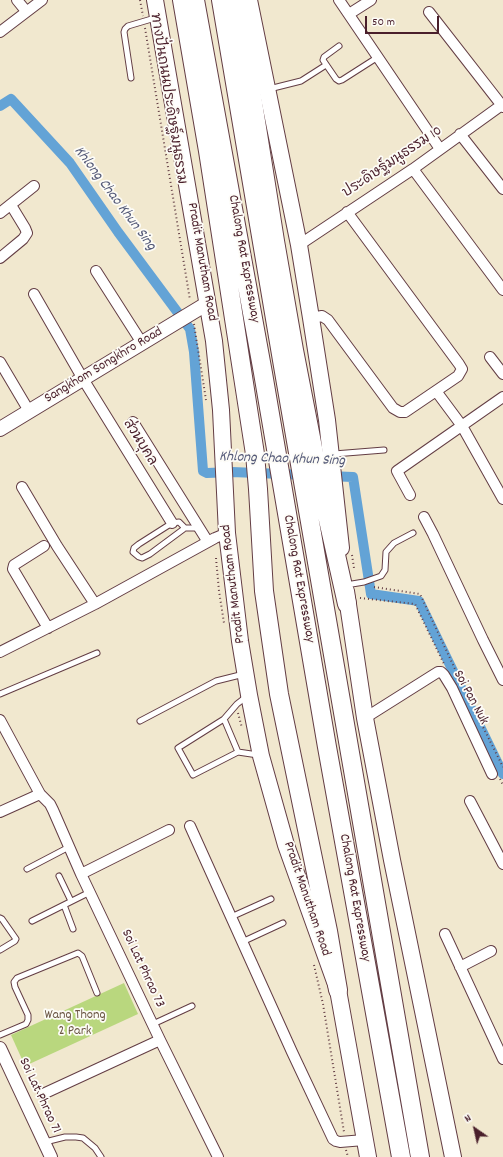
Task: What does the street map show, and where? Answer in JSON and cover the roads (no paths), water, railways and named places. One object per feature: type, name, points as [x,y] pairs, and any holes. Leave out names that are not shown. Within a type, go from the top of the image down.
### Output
[{"type":"highway","points":[[182,0],[208,152],[255,454],[264,591],[279,694],[328,931],[338,990]]},
{"type":"highway","name":"Chalong Rat Expressway","points":[[195,0],[262,366],[327,747],[401,1157]]},
{"type":"highway","name":"Chalong Rat Expressway","points":[[221,0],[420,1157]]},
{"type":"highway","points":[[235,0],[294,350],[332,469],[347,604]]},
{"type":"main road","name":"Pradit Manutham Road","points":[[155,0],[151,19],[208,303],[218,374],[227,533],[234,598],[245,674],[261,756],[286,844],[338,990],[366,1151]]},
{"type":"main road","points":[[249,0],[299,245],[311,318],[332,469],[347,604],[365,718],[392,860],[453,1155]]},
{"type":"main road","name":"Sangkhom Songkhro Road","points":[[0,429],[208,303]]},
{"type":"street","points":[[17,0],[26,11]]},
{"type":"street","points":[[0,32],[42,0]]},
{"type":"street","points":[[339,0],[440,149]]},
{"type":"street","points":[[349,14],[371,0]]},
{"type":"street","points":[[429,12],[503,105]]},
{"type":"street","name":"ประดิษฐ์มนูธรรม 10","points":[[299,245],[346,212],[413,169],[460,134],[503,105]]},
{"type":"street","points":[[460,134],[503,188]]},
{"type":"street","points":[[413,169],[503,290]]},
{"type":"street","points":[[0,213],[34,186]]},
{"type":"street","points":[[0,258],[23,239],[27,233],[11,205]]},
{"type":"street","points":[[311,318],[322,316],[328,320],[393,408],[397,411],[405,412],[458,376],[462,370],[346,212]]},
{"type":"street","points":[[96,271],[142,343]]},
{"type":"street","name":"ส่วนบุคล","points":[[34,294],[83,379],[172,522]]},
{"type":"street","points":[[490,357],[503,374]]},
{"type":"street","points":[[0,362],[29,411]]},
{"type":"street","points":[[436,391],[462,426],[502,494]]},
{"type":"street","points":[[410,495],[397,471],[503,397]]},
{"type":"street","points":[[133,422],[208,542]]},
{"type":"street","points":[[22,487],[57,546],[95,604]]},
{"type":"street","points":[[424,517],[503,680]]},
{"type":"street","points":[[0,652],[95,604],[227,533]]},
{"type":"street","points":[[44,546],[14,565],[13,570],[48,628]]},
{"type":"street","name":"Soi Pan Nuk","points":[[365,718],[438,672],[441,672],[452,688],[492,774]]},
{"type":"street","name":"Soi Lat Phrao 73","points":[[0,720],[40,794],[50,804],[53,810],[81,874],[160,1040],[218,1157]]},
{"type":"street","points":[[0,812],[40,794]]},
{"type":"street","points":[[470,801],[503,864]]},
{"type":"street","points":[[190,826],[289,1046],[333,1139],[336,1142],[366,1151]]},
{"type":"street","points":[[81,874],[169,830]]},
{"type":"street","points":[[445,934],[503,1059]]},
{"type":"street","points":[[460,967],[491,951]]},
{"type":"street","points":[[43,1094],[160,1040]]},
{"type":"street","name":"Soi Lat Phrao 71","points":[[0,1048],[51,1157]]},
{"type":"lane","points":[[131,78],[124,32],[125,29],[128,26],[151,19]]},
{"type":"lane","points":[[339,46],[324,57],[323,60],[339,81],[378,57]]},
{"type":"lane","points":[[268,89],[302,81],[326,65]]},
{"type":"lane","points":[[332,469],[367,451],[384,450]]},
{"type":"lane","points":[[186,528],[179,522],[172,522],[139,544],[134,548],[133,552],[142,558],[150,554],[186,528],[199,528]]},
{"type":"lane","points":[[346,585],[364,582],[377,578],[383,574],[385,570],[386,552],[394,543],[413,533]]},
{"type":"lane","points":[[0,694],[97,653]]},
{"type":"lane","points":[[140,721],[216,681],[245,674]]},
{"type":"lane","points":[[249,695],[237,704],[224,719],[178,748],[193,775],[238,752],[261,756]]},
{"type":"lane","points":[[224,719],[238,752]]},
{"type":"lane","points":[[27,869],[70,847]]},
{"type":"lane","points":[[59,876],[71,901]]},
{"type":"lane","points":[[32,921],[90,892]]},
{"type":"lane","points":[[231,917],[271,898]]},
{"type":"lane","points":[[64,905],[74,929]]},
{"type":"lane","points":[[0,918],[16,939],[0,950]]},
{"type":"lane","points":[[242,942],[283,924]]},
{"type":"lane","points":[[0,1035],[26,1024],[28,1020],[28,1015],[15,987],[14,982],[17,978],[78,953],[82,956],[97,993]]},
{"type":"lane","points":[[153,1024],[192,1006]]},
{"type":"lane","points":[[44,1142],[66,1138],[83,1138],[95,1148],[101,1157]]},
{"type":"waterway","name":"Khlong Chao Khun Sing","points":[[0,106],[11,99],[70,163],[118,232],[190,329],[194,352],[203,471],[207,473],[232,472],[306,475]]},
{"type":"waterway","name":"Khlong Chao Khun Sing","points":[[328,476],[353,477],[371,594],[419,601],[503,774]]},
{"type":"park label","name":"Wang Thong 2 Park","points":[[75,1024]]}]
